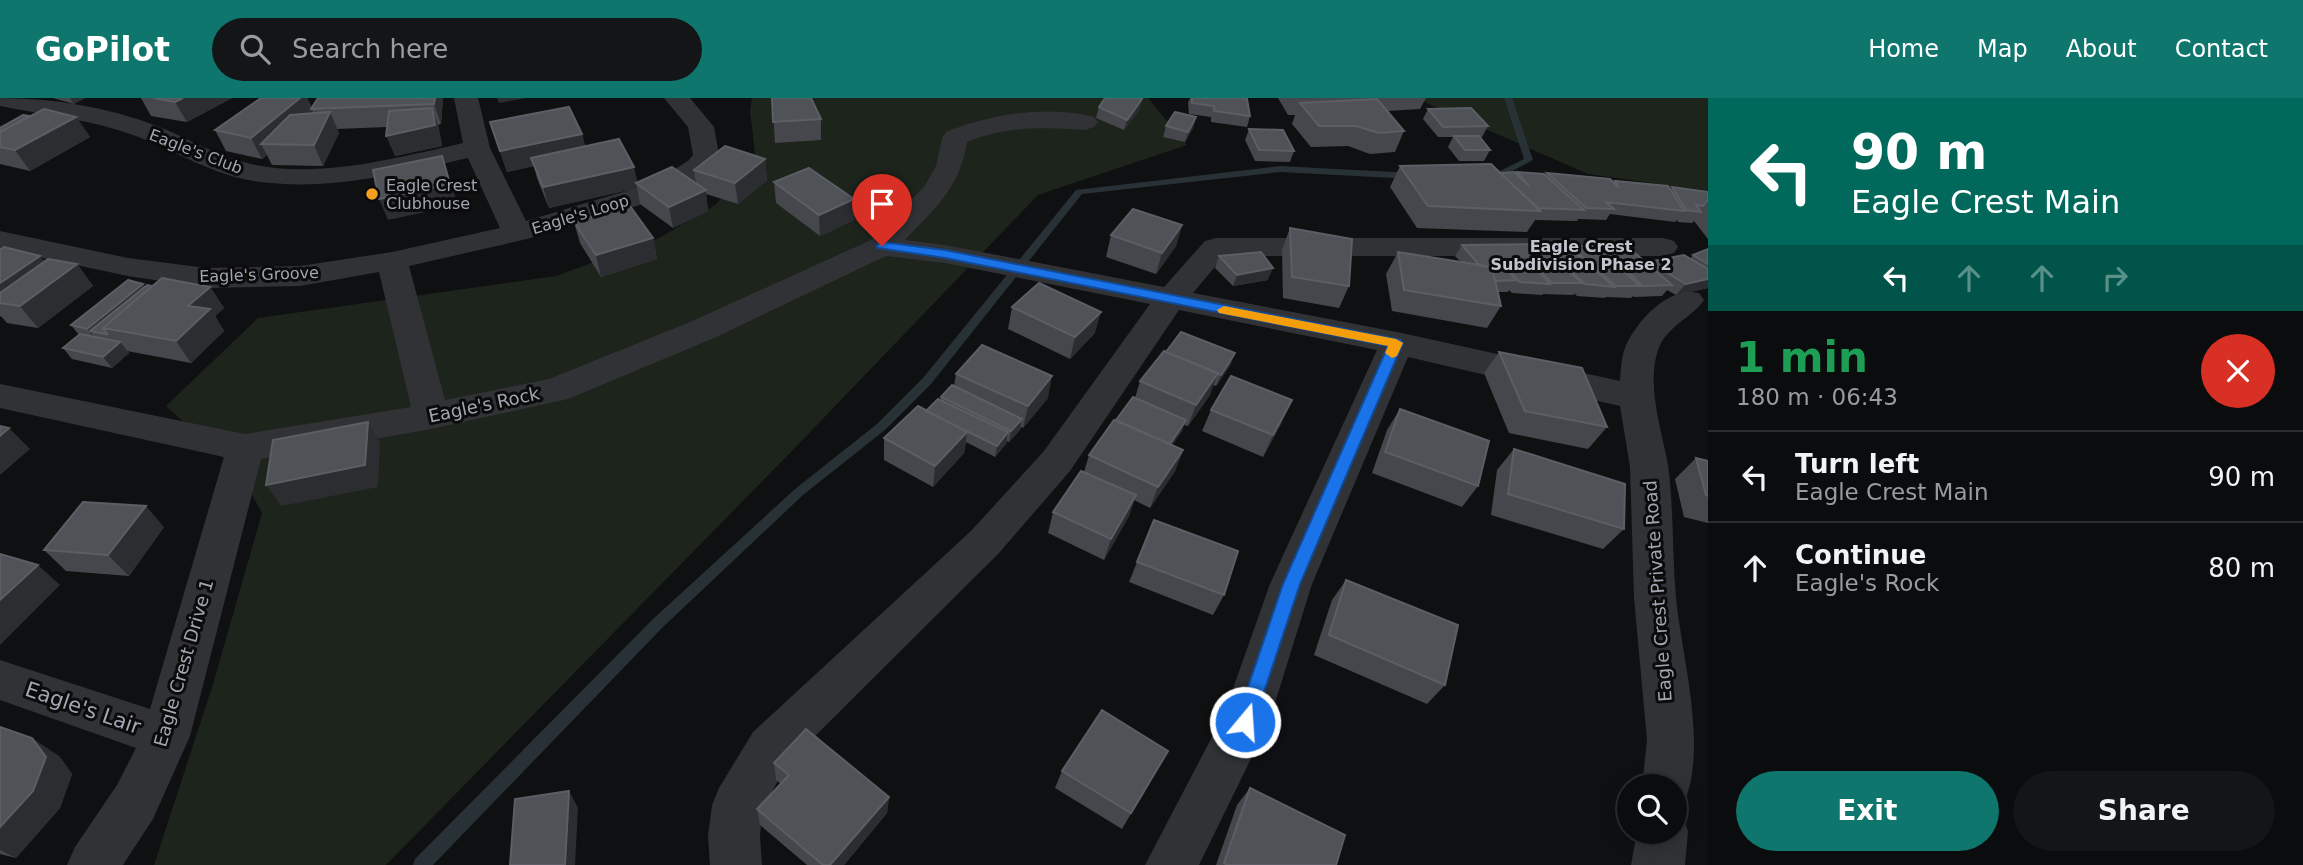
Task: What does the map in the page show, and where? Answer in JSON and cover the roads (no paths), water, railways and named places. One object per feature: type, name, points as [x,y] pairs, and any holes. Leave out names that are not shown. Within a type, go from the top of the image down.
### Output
[{"type":"street","name":"Eagle's Loop","points":[[466,98],[477,148],[517,233],[666,188],[699,166],[706,155],[701,127],[676,98]]},
{"type":"street","name":"Eagle's Club","points":[[0,99],[120,123],[228,167],[258,173],[319,174],[370,168],[477,148]]},
{"type":"street","points":[[882,246],[936,191],[950,166],[955,138],[965,133],[1019,122],[1085,122]]},
{"type":"street","name":"Eagle's Groove","points":[[0,240],[128,267],[207,278],[300,276],[392,261],[517,233]]},
{"type":"street","points":[[882,246],[945,254],[1396,343],[1636,397]]},
{"type":"street","name":"Eagle's Rock","points":[[0,397],[245,448],[432,416],[556,390],[702,330],[882,246]]},
{"type":"street","points":[[736,865],[734,836],[737,804],[771,748],[807,710],[899,627],[1003,522],[1057,461],[1170,300],[1216,247],[1663,247]]},
{"type":"street","points":[[392,261],[432,416]]},
{"type":"street","name":"Eagle Crest Private Road","points":[[1668,774],[1671,740],[1655,598],[1649,467],[1636,397],[1641,349],[1659,323],[1675,307],[1688,300]]},
{"type":"street","points":[[1171,865],[1245,722],[1291,584],[1396,343]]},
{"type":"street","name":"Eagle Crest Drive 1","points":[[93,865],[135,802],[166,736],[245,448]]},
{"type":"street","name":"Eagle's Lair","points":[[0,680],[166,736]]},
{"type":"street","points":[[1657,865],[1660,863],[1662,844]]},
{"type":"waterway","points":[[1489,180],[1529,160],[1508,98]]},
{"type":"waterway","points":[[421,865],[658,623],[799,492],[881,427],[927,381],[1079,192],[1280,169],[1412,176]]},
{"type":"place","name":"Eagle Crest Clubhouse","points":[[372,194]]},
{"type":"district","name":"Eagle Crest Subdivision Phase 2","points":[[1581,255]]}]
